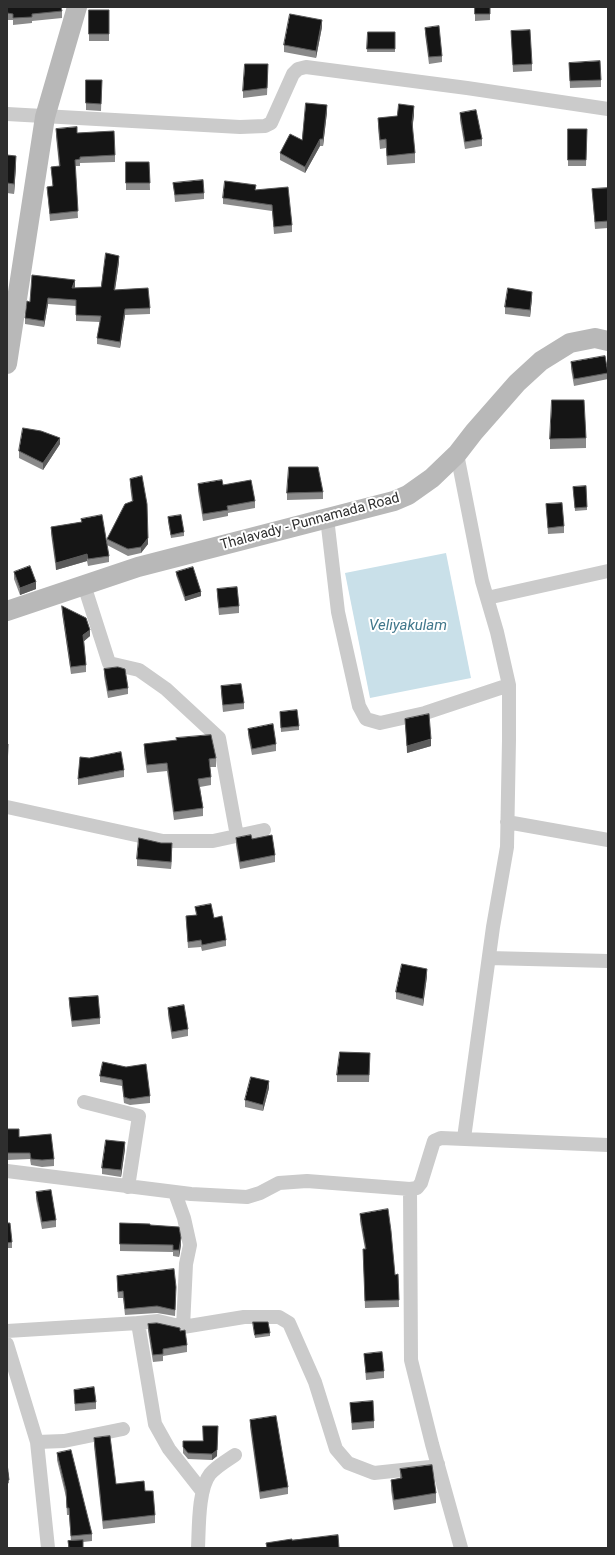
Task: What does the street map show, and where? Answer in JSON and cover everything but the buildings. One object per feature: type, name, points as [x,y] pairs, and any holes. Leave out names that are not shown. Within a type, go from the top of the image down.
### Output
[{"type":"main road","points":[[7,364],[45,117],[76,7]]},
{"type":"main road","name":"Thalavady - Punnamada Road","points":[[7,611],[138,567],[394,501],[408,495],[432,478],[457,454],[474,432],[517,383],[541,361],[570,343],[595,338],[608,341]]},
{"type":"street","points":[[7,114],[240,127],[265,126],[271,123],[293,74],[298,69],[306,67],[467,88],[608,109]]},
{"type":"street","points":[[457,454],[482,581],[497,632],[509,685],[506,847],[464,1138]]},
{"type":"street","points":[[327,518],[338,612],[359,706],[366,719],[380,723],[425,713],[509,685]]},
{"type":"street","points":[[487,598],[608,571]]},
{"type":"street","points":[[84,585],[109,663],[139,670],[166,689],[219,738],[237,836]]},
{"type":"street","points":[[7,807],[163,841],[213,841],[264,830]]},
{"type":"street","points":[[507,822],[608,840]]},
{"type":"street","points":[[489,958],[608,961]]},
{"type":"street","points":[[84,1102],[139,1116],[128,1187]]},
{"type":"street","points":[[7,1171],[176,1193],[247,1197],[260,1194],[279,1183],[307,1181],[410,1189],[417,1188],[421,1183],[434,1141],[441,1138],[608,1145]]},
{"type":"street","points":[[410,1189],[411,1360],[461,1548]]},
{"type":"street","points":[[176,1193],[184,1218],[190,1245],[186,1264],[183,1327]]},
{"type":"street","points":[[7,1331],[138,1324],[158,1321],[183,1327],[244,1317],[278,1317],[289,1323],[315,1382],[336,1449],[348,1463],[374,1473],[430,1467],[438,1464]]},
{"type":"street","points":[[138,1324],[155,1424],[169,1449],[202,1491]]},
{"type":"street","points":[[7,1344],[37,1442],[48,1548]]},
{"type":"street","points":[[37,1442],[64,1441],[123,1429]]},
{"type":"street","points":[[198,1548],[202,1491],[209,1475],[220,1465],[235,1456]]},
{"type":"water","name":"Veliyakulam","points":[[446,553],[471,678],[370,698],[345,573]]}]
